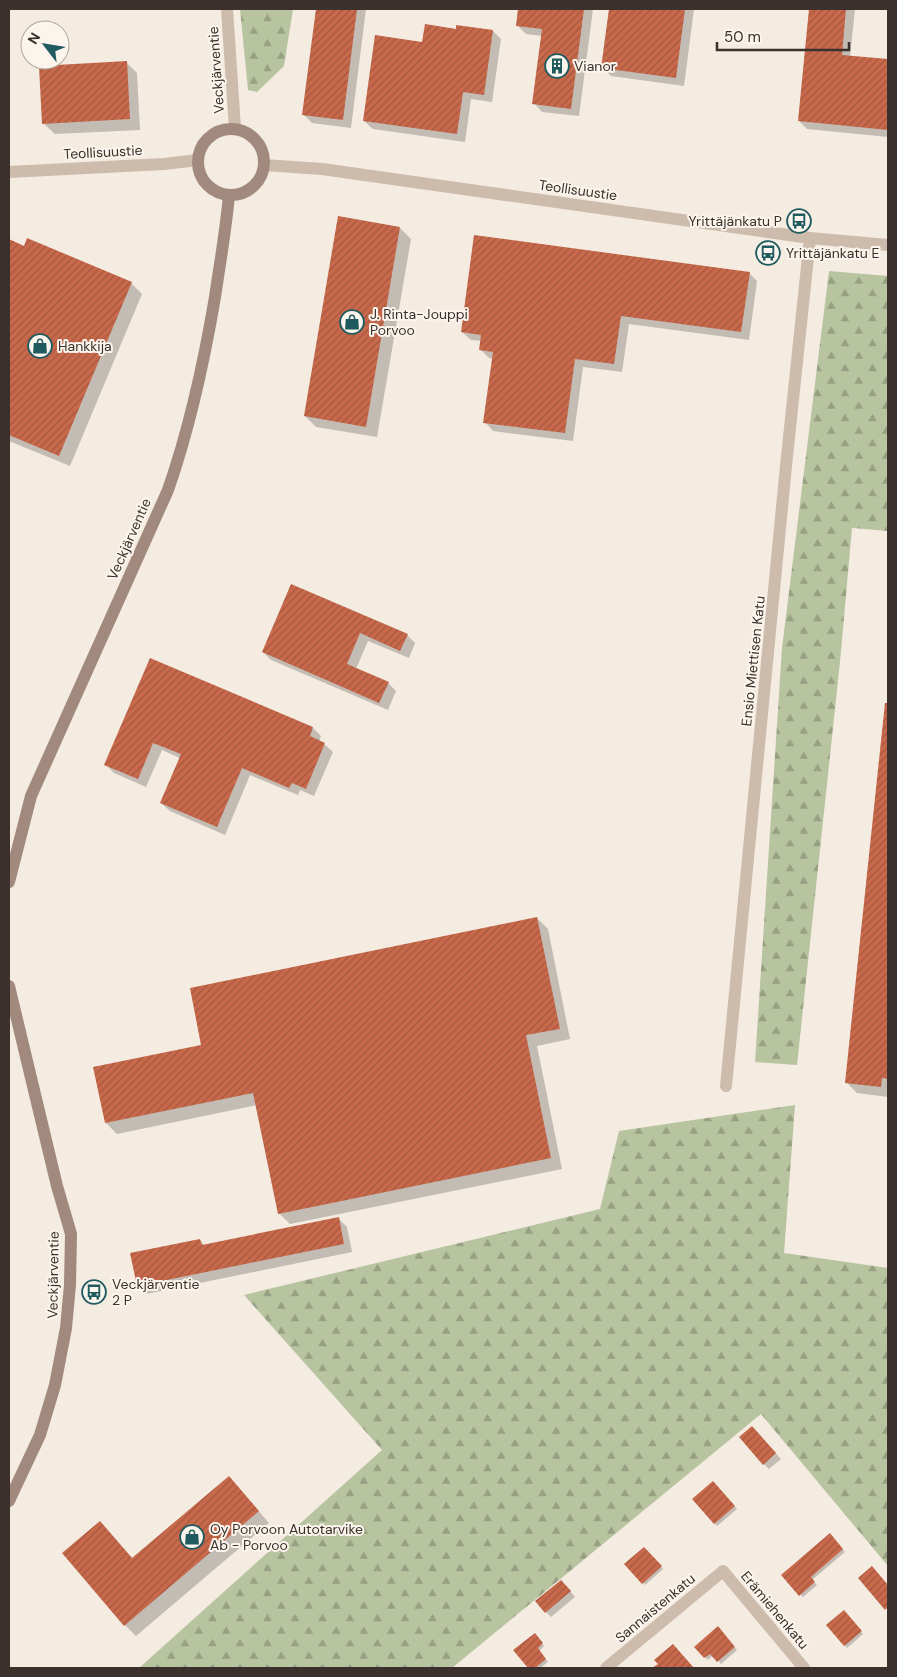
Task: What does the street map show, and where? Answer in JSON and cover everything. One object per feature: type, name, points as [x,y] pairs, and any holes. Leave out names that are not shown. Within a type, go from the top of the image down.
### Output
[{"type":"main road","points":[[235,128],[247,132],[257,141],[263,152],[264,165],[261,177],[253,187],[242,193],[228,195],[216,191],[206,183],[200,172],[198,160],[202,147],[210,136],[222,130],[235,128]]},
{"type":"main road","name":"Veckjärventie","points":[[9,882],[31,796],[168,490],[176,465],[194,406],[206,351],[226,227],[228,195]]},
{"type":"main road","name":"Veckjärventie","points":[[9,986],[57,1186],[71,1234],[70,1285],[66,1328],[56,1385],[40,1435],[9,1500]]},
{"type":"street","name":"Veckjärventie","points":[[227,9],[235,128]]},
{"type":"street","name":"Teollisuustie","points":[[9,172],[164,164],[198,160]]},
{"type":"street","name":"Teollisuustie","points":[[264,165],[322,169],[810,238],[888,245]]},
{"type":"street","name":"Ensio Miettisen Katu","points":[[726,1086],[810,238]]},
{"type":"street","name":"Sannaistenkatu","points":[[606,1668],[723,1571]]},
{"type":"street","name":"Erämiehenkatu","points":[[723,1571],[804,1668]]},
{"type":"green space","points":[[240,9],[293,9],[284,66],[257,92],[248,90]]},
{"type":"green space","points":[[829,271],[888,276],[888,531],[852,528],[840,662],[797,1065],[755,1062],[782,648]]},
{"type":"green space","points":[[795,1105],[784,1253],[888,1268],[888,1566],[761,1414],[452,1668],[139,1668],[382,1450],[244,1295],[600,1209],[619,1131]]},
{"type":"building","points":[[316,9],[357,9],[343,120],[302,115]]},
{"type":"building","name":"Vianor","points":[[518,9],[584,9],[571,109],[532,104],[542,29],[516,26]]},
{"type":"building","points":[[609,9],[685,9],[676,78],[601,68]]},
{"type":"building","points":[[809,9],[846,9],[842,55],[888,59],[888,130],[798,121]]},
{"type":"building","points":[[425,24],[456,29],[456,25],[493,30],[484,95],[463,92],[457,134],[363,121],[375,35],[422,42]]},
{"type":"building","points":[[127,61],[130,119],[42,124],[39,70],[70,70],[70,64]]},
{"type":"building","name":"J. Rinta-Jouppi Porvoo","points":[[338,216],[400,227],[366,427],[304,416]]},
{"type":"building","points":[[474,235],[750,272],[741,332],[621,316],[614,364],[575,359],[565,433],[483,423],[493,352],[479,350],[481,335],[461,332]]},
{"type":"building","points":[[27,238],[132,282],[59,456],[9,435],[9,239],[24,246]]},
{"type":"building","points":[[291,584],[408,634],[400,651],[360,633],[347,664],[389,682],[379,703],[262,652]]},
{"type":"building","points":[[150,658],[313,727],[310,736],[325,743],[306,789],[292,783],[289,788],[242,768],[217,827],[160,803],[181,754],[153,743],[138,779],[104,765]]},
{"type":"building","points":[[885,703],[888,703],[888,1079],[882,1078],[881,1087],[845,1083]]},
{"type":"building","points":[[537,917],[560,1029],[526,1035],[551,1158],[278,1214],[253,1093],[105,1123],[93,1067],[201,1045],[190,988]]},
{"type":"building","points":[[339,1217],[344,1244],[137,1286],[130,1253],[200,1239],[202,1245]]},
{"type":"building","points":[[752,1426],[776,1453],[763,1465],[739,1437]]},
{"type":"building","name":"Oy Porvoon Autotarvike Ab - Porvoo","points":[[229,1476],[259,1511],[124,1626],[62,1553],[100,1521],[132,1558]]},
{"type":"building","points":[[713,1481],[735,1506],[714,1524],[692,1499]]},
{"type":"building","points":[[830,1533],[843,1549],[811,1577],[815,1582],[799,1596],[781,1575]]},
{"type":"building","points":[[644,1547],[662,1566],[642,1584],[624,1564]]},
{"type":"building","points":[[872,1566],[888,1585],[888,1607],[885,1610],[858,1578]]},
{"type":"building","points":[[561,1580],[571,1591],[545,1613],[535,1601]]},
{"type":"building","points":[[844,1610],[862,1631],[844,1646],[826,1625]]},
{"type":"building","points":[[718,1626],[735,1647],[717,1662],[710,1654],[704,1658],[694,1647]]},
{"type":"building","points":[[535,1633],[543,1643],[538,1648],[546,1659],[535,1668],[528,1668],[513,1650]]},
{"type":"building","points":[[673,1644],[694,1668],[652,1668],[658,1664],[654,1660]]},
{"type":"place","name":"Vianor","points":[[557,66]]},
{"type":"place","name":"Yrittäjänkatu P","points":[[799,221]]},
{"type":"place","name":"Yrittäjänkatu E","points":[[768,253]]},
{"type":"place","name":"J. Rinta-Jouppi Porvoo","points":[[352,322]]},
{"type":"place","name":"Hankkija","points":[[40,346]]},
{"type":"place","name":"Veckjärventie 2 P","points":[[94,1292]]},
{"type":"place","name":"Oy Porvoon Autotarvike Ab - Porvoo","points":[[192,1537]]}]
